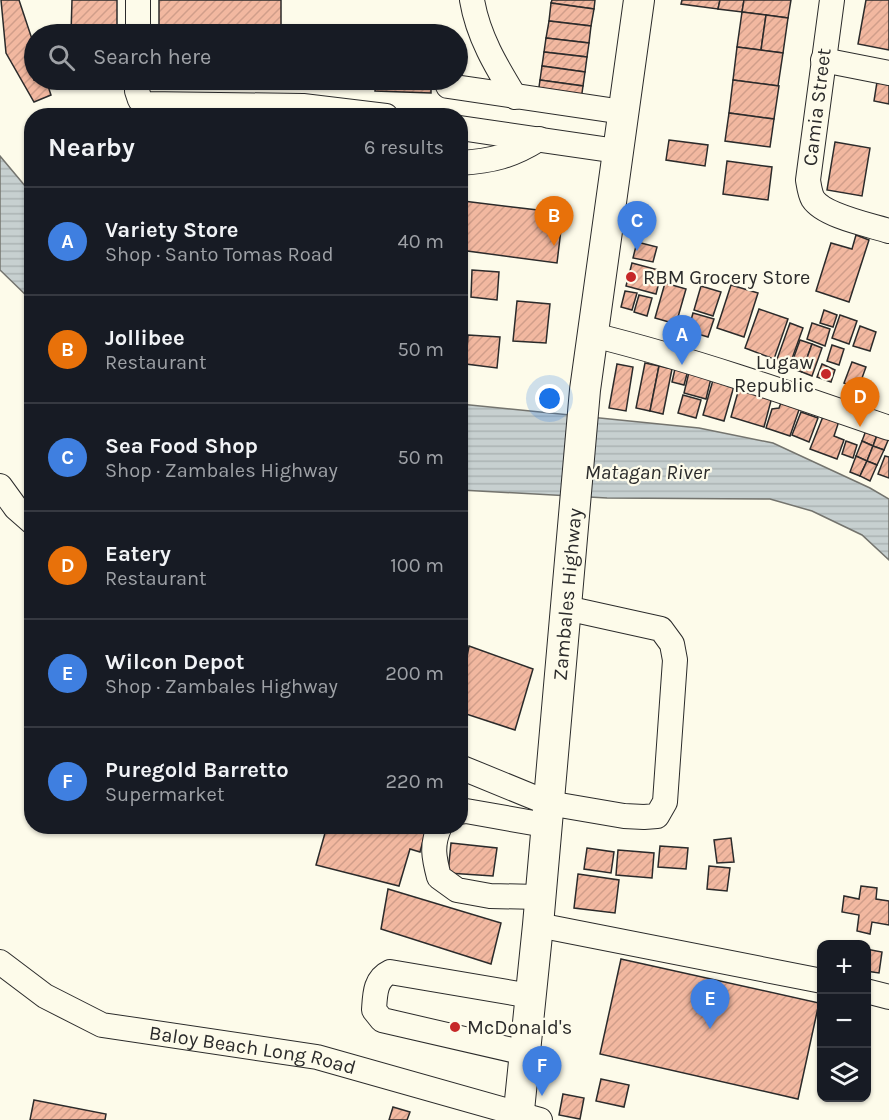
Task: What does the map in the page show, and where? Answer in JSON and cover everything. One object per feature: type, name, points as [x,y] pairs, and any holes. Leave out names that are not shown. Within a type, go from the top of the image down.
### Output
[{"type":"main road","name":"Zambales Highway","points":[[526,1118],[525,1053],[585,390],[639,0]]},
{"type":"street","points":[[138,0],[138,24]]},
{"type":"street","points":[[472,0],[483,42],[514,97]]},
{"type":"street","name":"Camia Street","points":[[832,0],[808,180],[814,199],[824,209],[889,231]]},
{"type":"street","points":[[823,60],[889,73]]},
{"type":"street","points":[[468,89],[623,112]]},
{"type":"street","points":[[137,90],[140,100],[146,104],[320,108]]},
{"type":"street","points":[[468,129],[617,151]]},
{"type":"street","points":[[468,163],[485,162],[516,153],[539,139]]},
{"type":"street","points":[[593,335],[734,374],[889,428]]},
{"type":"street","points":[[0,486],[24,514]]},
{"type":"street","points":[[468,811],[644,818],[657,816],[665,802],[675,660],[672,644],[661,629],[566,608]]},
{"type":"street","points":[[468,772],[546,814]]},
{"type":"street","points":[[436,834],[432,852],[439,877],[457,890],[490,896],[538,911],[817,980]]},
{"type":"street","name":"Baloy Beach Long Road","points":[[0,962],[45,996],[102,1025],[317,1058],[526,1118]]},
{"type":"street","points":[[525,1053],[382,1020],[374,1010],[375,998],[377,984],[382,976],[390,972],[531,996]]},
{"type":"street","points":[[871,992],[889,997]]},
{"type":"water","points":[[0,156],[24,185],[24,293],[0,270]]},
{"type":"water","name":"Matagan River","points":[[468,405],[699,428],[773,443],[889,499],[889,560],[862,535],[812,511],[770,499],[607,498],[468,490]]},
{"type":"building","points":[[1,0],[19,0],[27,24],[24,24],[24,84],[6,53]]},
{"type":"building","points":[[72,0],[117,0],[117,24],[71,24]]},
{"type":"building","points":[[159,0],[281,0],[281,24],[159,24]]},
{"type":"building","points":[[552,0],[595,0],[594,9],[551,3]]},
{"type":"building","points":[[682,0],[720,0],[718,9],[681,4]]},
{"type":"building","points":[[720,0],[744,0],[742,12],[718,9]]},
{"type":"building","points":[[744,0],[791,0],[788,18],[742,12]]},
{"type":"building","points":[[866,0],[889,0],[889,50],[858,44]]},
{"type":"building","points":[[551,3],[594,9],[591,26],[549,21]]},
{"type":"building","points":[[742,12],[766,15],[761,50],[737,47]]},
{"type":"building","points":[[766,15],[788,18],[783,53],[761,50]]},
{"type":"building","points":[[549,21],[591,26],[589,43],[546,38]]},
{"type":"building","points":[[546,38],[589,43],[587,57],[544,52]]},
{"type":"building","points":[[737,47],[783,53],[778,86],[733,80]]},
{"type":"building","points":[[544,52],[587,57],[585,72],[542,66]]},
{"type":"building","points":[[542,66],[585,72],[583,86],[540,80]]},
{"type":"building","points":[[540,80],[583,86],[581,100],[538,94]]},
{"type":"building","points":[[733,80],[779,86],[774,119],[729,113]]},
{"type":"building","points":[[877,82],[889,85],[889,104],[874,101]]},
{"type":"building","points":[[27,90],[49,90],[51,95],[34,102]]},
{"type":"building","points":[[431,90],[431,93],[375,91]]},
{"type":"building","points":[[729,113],[774,119],[770,147],[725,141]]},
{"type":"building","points":[[669,140],[708,145],[705,166],[666,160]]},
{"type":"building","points":[[835,142],[870,148],[862,196],[827,190]]},
{"type":"building","points":[[727,161],[772,167],[768,200],[723,194]]},
{"type":"building","points":[[468,202],[563,213],[557,263],[468,251]]},
{"type":"building","points":[[856,235],[869,240],[849,302],[816,291],[831,243],[852,249]]},
{"type":"building","points":[[637,242],[657,247],[653,262],[633,258]]},
{"type":"building","points":[[632,263],[662,271],[656,294],[626,286]]},
{"type":"building","points":[[472,270],[499,272],[497,300],[471,297]]},
{"type":"building","points":[[665,283],[686,289],[676,324],[655,318]]},
{"type":"building","points":[[731,285],[758,293],[744,337],[717,328]]},
{"type":"building","points":[[701,286],[721,292],[713,316],[694,310]]},
{"type":"building","points":[[625,291],[637,293],[632,310],[621,307]]},
{"type":"building","points":[[639,295],[652,298],[647,316],[634,312]]},
{"type":"building","points":[[517,301],[550,304],[546,343],[513,341]]},
{"type":"building","points":[[759,309],[788,319],[774,359],[745,348]]},
{"type":"building","points":[[824,310],[837,315],[833,327],[820,323]]},
{"type":"building","points":[[693,313],[714,319],[708,337],[688,331]]},
{"type":"building","points":[[840,315],[857,321],[849,344],[832,338]]},
{"type":"building","points":[[790,323],[803,328],[789,367],[776,362]]},
{"type":"building","points":[[812,323],[830,329],[825,346],[807,339]]},
{"type":"building","points":[[860,326],[876,332],[870,351],[853,346]]},
{"type":"building","points":[[468,335],[500,337],[497,368],[468,364]]},
{"type":"building","points":[[800,340],[812,344],[802,372],[790,368]]},
{"type":"building","points":[[812,344],[822,348],[812,376],[802,372]]},
{"type":"building","points":[[832,345],[844,349],[839,365],[827,361]]},
{"type":"building","points":[[677,360],[690,363],[684,385],[672,382]]},
{"type":"building","points":[[852,362],[866,367],[858,389],[844,383]]},
{"type":"building","points":[[645,363],[659,366],[650,411],[636,408]]},
{"type":"building","points":[[617,364],[633,367],[626,411],[609,408]]},
{"type":"building","points":[[822,364],[835,370],[831,382],[817,377]]},
{"type":"building","points":[[659,366],[672,369],[663,414],[650,411]]},
{"type":"building","points":[[690,368],[712,374],[706,399],[684,393]]},
{"type":"building","points":[[713,380],[734,386],[724,421],[703,415]]},
{"type":"building","points":[[741,381],[772,397],[764,427],[731,417]]},
{"type":"building","points":[[683,395],[701,400],[696,418],[678,413]]},
{"type":"building","points":[[784,395],[802,401],[790,436],[766,428],[772,409],[779,408]]},
{"type":"building","points":[[826,409],[841,415],[834,436],[844,440],[837,459],[810,449]]},
{"type":"building","points":[[801,412],[818,418],[809,442],[792,435]]},
{"type":"building","points":[[868,425],[879,430],[873,446],[862,441]]},
{"type":"building","points":[[879,430],[889,438],[884,450],[873,446]]},
{"type":"building","points":[[846,441],[857,445],[853,458],[842,454]]},
{"type":"building","points":[[862,441],[873,446],[867,461],[856,456]]},
{"type":"building","points":[[873,446],[884,450],[877,465],[867,461]]},
{"type":"building","points":[[856,456],[867,461],[860,476],[850,472]]},
{"type":"building","points":[[885,456],[889,457],[889,478],[878,474]]},
{"type":"building","points":[[867,461],[877,465],[870,481],[860,476]]},
{"type":"building","points":[[469,646],[533,669],[515,730],[468,715]]},
{"type":"building","points":[[325,834],[425,834],[420,852],[410,849],[399,886],[316,865]]},
{"type":"building","points":[[731,838],[734,862],[717,863],[714,840]]},
{"type":"building","points":[[451,843],[497,848],[493,876],[448,873]]},
{"type":"building","points":[[660,846],[688,848],[686,869],[658,867]]},
{"type":"building","points":[[587,848],[614,852],[611,873],[584,869]]},
{"type":"building","points":[[618,850],[654,853],[652,878],[616,875]]},
{"type":"building","points":[[709,866],[730,868],[727,891],[707,889]]},
{"type":"building","points":[[578,874],[619,880],[615,913],[574,908]]},
{"type":"building","points":[[861,886],[877,888],[876,899],[889,901],[889,925],[872,922],[870,934],[857,931],[859,915],[842,912],[844,896],[859,899]]},
{"type":"building","points":[[388,889],[501,923],[491,964],[381,929]]},
{"type":"building","points":[[871,950],[882,952],[879,973],[871,972]]},
{"type":"building","points":[[621,959],[817,1003],[817,1012],[798,1099],[600,1054]]},
{"type":"building","points":[[601,1079],[629,1085],[624,1107],[596,1101]]},
{"type":"building","points":[[563,1094],[584,1098],[580,1119],[559,1115]]},
{"type":"building","points":[[34,1100],[106,1114],[105,1120],[30,1120]]},
{"type":"building","points":[[393,1107],[410,1112],[407,1120],[389,1120]]},
{"type":"place","name":"Jollibee","points":[[554,246]]},
{"type":"place","name":"Sea Food Shop","points":[[637,251]]},
{"type":"place","name":"RBM Grocery Store","points":[[631,277]]},
{"type":"place","name":"Variety Store","points":[[682,365]]},
{"type":"place","name":"Lugaw Republic","points":[[826,374]]},
{"type":"place","name":"Eatery","points":[[860,427]]},
{"type":"place","name":"McDonald's","points":[[455,1027]]},
{"type":"place","name":"Wilcon Depot","points":[[710,1029]]},
{"type":"place","name":"Puregold Barretto","points":[[542,1096]]}]
